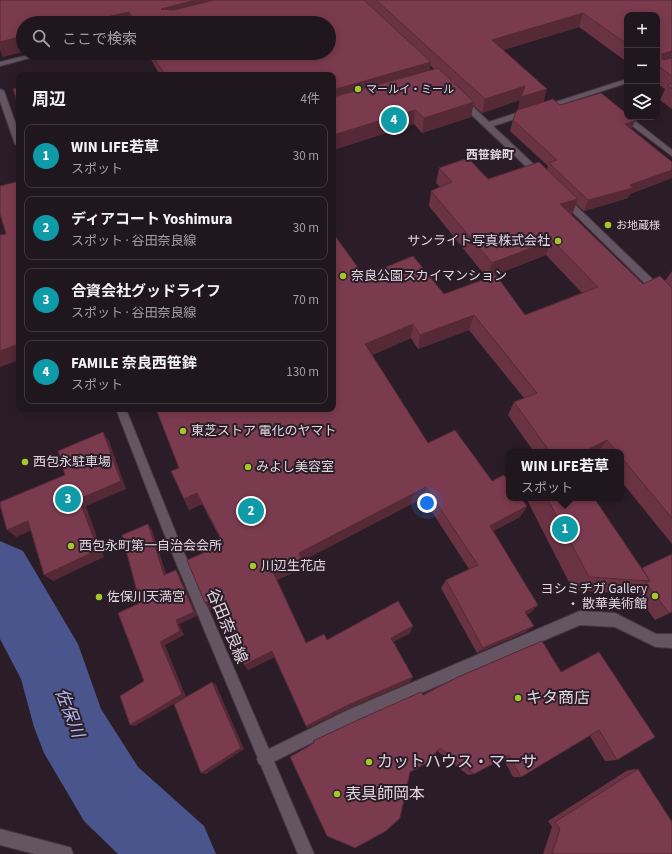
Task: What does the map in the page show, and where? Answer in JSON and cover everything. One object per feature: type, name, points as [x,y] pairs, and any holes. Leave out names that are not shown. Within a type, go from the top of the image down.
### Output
[{"type":"street","points":[[0,64],[16,60]]},
{"type":"street","points":[[488,125],[597,94],[624,82]]},
{"type":"street","points":[[0,91],[16,136]]},
{"type":"street","points":[[454,93],[545,180]]},
{"type":"street","points":[[618,110],[672,154]]},
{"type":"street","points":[[556,191],[672,304]]},
{"type":"street","name":"谷田奈良線","points":[[122,412],[173,541],[264,759],[308,852]]},
{"type":"street","points":[[264,759],[353,715],[580,618],[614,620],[633,627],[645,637],[661,643],[672,641]]},
{"type":"street","points":[[0,838],[65,854]]},
{"type":"building","points":[[0,0],[196,0],[161,9],[174,10],[214,0],[364,0],[431,62],[336,89],[336,72],[163,72],[155,60],[336,60],[336,16],[131,16],[129,12],[111,16],[16,16],[16,38],[0,42]]},
{"type":"building","points":[[376,0],[672,0],[672,51],[662,54],[662,59],[672,58],[672,76],[660,67],[660,12],[624,12],[624,42],[583,13],[492,40],[547,89],[521,97],[525,86],[485,99]]},
{"type":"building","points":[[438,68],[474,102],[424,118],[415,110],[336,134],[336,96]]},
{"type":"building","points":[[672,83],[672,89],[667,85]]},
{"type":"building","points":[[16,88],[16,98],[13,89]]},
{"type":"building","points":[[601,93],[624,112],[624,120],[635,121],[625,124],[672,162],[672,170],[630,185],[633,188],[588,200],[549,163],[557,160],[513,120],[517,110],[553,99],[560,105]]},
{"type":"building","points":[[468,158],[488,179],[539,162],[578,199],[560,204],[643,284],[660,276],[672,288],[672,518],[624,461],[624,449],[614,449],[607,440],[589,449],[548,449],[514,402],[537,393],[474,315],[420,335],[413,324],[365,344],[428,443],[455,430],[492,481],[504,475],[506,478],[506,501],[523,501],[527,506],[490,526],[538,605],[525,612],[534,626],[483,648],[446,580],[478,565],[426,487],[299,553],[302,559],[273,572],[306,643],[324,634],[327,640],[398,601],[413,626],[391,638],[413,677],[348,705],[306,726],[272,651],[244,665],[217,597],[205,603],[187,560],[224,544],[197,493],[184,499],[171,471],[179,468],[157,412],[336,412],[336,237],[364,276],[413,256],[444,294],[496,275],[525,315],[598,287],[552,240],[492,263],[431,191],[452,182],[439,168]]},
{"type":"building","points":[[16,182],[16,345],[0,351],[0,235],[6,234],[0,214],[0,186]]},
{"type":"building","points":[[103,432],[121,481],[79,499],[98,550],[44,575],[28,521],[7,530],[0,502],[65,475],[58,451]]},
{"type":"building","points":[[549,501],[596,501],[650,581],[589,577]]},
{"type":"building","points":[[148,524],[164,575],[176,570],[194,612],[176,620],[180,631],[160,642],[182,694],[130,725],[120,696],[144,681],[118,613],[140,603],[122,535]]},
{"type":"building","points":[[672,554],[672,612],[669,613],[646,583],[650,581],[642,568]]},
{"type":"building","points":[[542,641],[561,672],[599,652],[655,737],[617,760],[599,730],[521,777],[509,755],[474,774],[440,748],[425,764],[410,772],[400,818],[386,831],[355,848],[327,836],[290,757],[314,743],[313,741],[360,719],[421,692],[423,695],[458,677]]},
{"type":"building","points":[[212,682],[241,748],[201,773],[174,704]]},
{"type":"building","points":[[638,769],[672,822],[672,854],[552,854],[560,829],[555,822]]},
{"type":"waterway","name":"佐保川","points":[[0,573],[53,669],[70,727],[111,794],[176,854]]},
{"type":"place","name":"マールイ・ミール","points":[[358,89]]},
{"type":"place","name":"FAMILE 奈良西笹鉾","points":[[394,120]]},
{"type":"place","name":"お地蔵様","points":[[608,225]]},
{"type":"place","name":"サンライト写真株式会社","points":[[558,241]]},
{"type":"place","name":"奈良公園スカイマンション","points":[[343,276]]},
{"type":"place","name":"東芝ストア 電化のヤマト","points":[[183,431]]},
{"type":"place","name":"西包永駐車場","points":[[25,462]]},
{"type":"place","name":"みよし美容室","points":[[248,467]]},
{"type":"place","name":"合資会社グッドライフ","points":[[68,499]]},
{"type":"place","name":"ディアコート Yoshimura","points":[[251,511]]},
{"type":"place","name":"WIN LIFE若草","points":[[565,529]]},
{"type":"place","name":"西包永町第一自治会会所","points":[[71,546]]},
{"type":"place","name":"川辺生花店","points":[[253,566]]},
{"type":"place","name":"ヨシミチガ Gallery ・ 散華美術館","points":[[655,596]]},
{"type":"place","name":"佐保川天満宮","points":[[99,597]]},
{"type":"place","name":"キタ商店","points":[[518,698]]},
{"type":"place","name":"カットハウス・マーサ","points":[[369,762]]},
{"type":"place","name":"表具師岡本","points":[[337,794]]},
{"type":"district","name":"西笹鉾町","points":[[490,155]]}]
